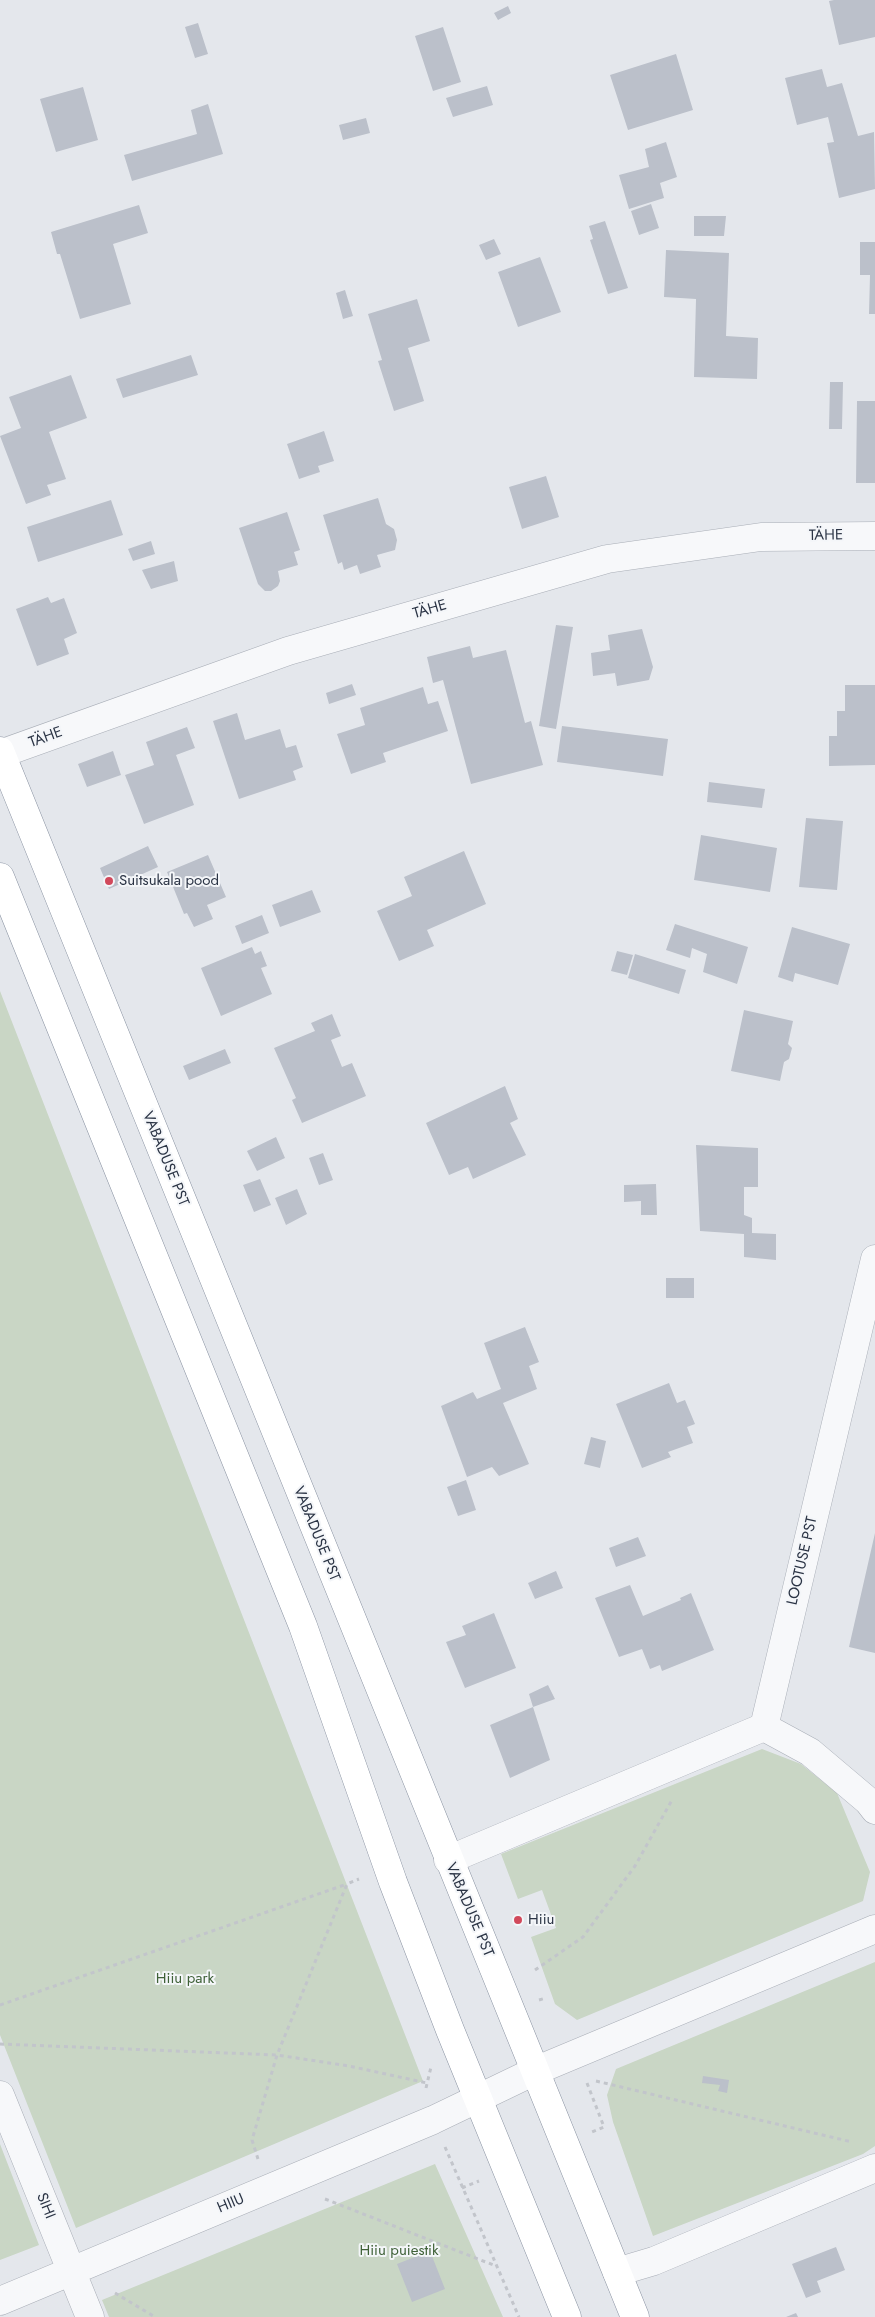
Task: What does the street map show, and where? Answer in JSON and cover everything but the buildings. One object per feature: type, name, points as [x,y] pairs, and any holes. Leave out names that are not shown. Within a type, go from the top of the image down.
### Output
[{"type":"highway","name":"VABADUSE PST","points":[[0,753],[635,2317]]},
{"type":"highway","points":[[0,877],[303,1626],[393,1882],[478,2100],[567,2317]]},
{"type":"street","name":"TÄHE","points":[[0,753],[288,651],[607,559],[761,537],[875,536]]},
{"type":"street","name":"LOOTUSE PST","points":[[764,1727],[875,1259]]},
{"type":"street","points":[[448,1860],[764,1727],[810,1752],[875,1810]]},
{"type":"street","name":"HIIU","points":[[0,2301],[433,2120],[535,2071],[875,1929]]},
{"type":"street","name":"SIHI","points":[[0,2095],[90,2317]]},
{"type":"street","points":[[617,2272],[654,2261],[875,2168]]},
{"type":"path","points":[[535,1970],[583,1937],[635,1866],[673,1798]]},
{"type":"path","points":[[0,2005],[347,1884],[365,1876]]},
{"type":"path","points":[[259,2162],[252,2140],[277,2055],[347,1884]]},
{"type":"path","points":[[0,2044],[277,2055],[349,2066],[427,2083]]},
{"type":"path","points":[[432,2059],[424,2096],[519,2317]]},
{"type":"path","points":[[586,2078],[856,2143]]},
{"type":"path","points":[[321,2198],[496,2267]]},
{"type":"path","points":[[113,2291],[155,2317]]},
{"type":"green space","name":"Hiiu park","points":[[0,991],[423,2081],[76,2228],[0,2035]]},
{"type":"green space","points":[[762,1749],[801,1764],[837,1793],[870,1872],[863,1901],[577,2020],[555,2004],[531,1937],[556,1928],[542,1890],[518,1899],[501,1854]]},
{"type":"green space","points":[[875,1962],[875,2146],[863,2154],[653,2236],[613,2122],[607,2095],[616,2069]]},
{"type":"green space","points":[[0,2144],[39,2245],[0,2260]]},
{"type":"green space","name":"Hiiu puiestik","points":[[435,2164],[503,2317],[109,2317],[102,2300]]},
{"type":"place","name":"Suitsukala pood","points":[[109,881]]},
{"type":"place","name":"Hiiu","points":[[518,1920]]}]
